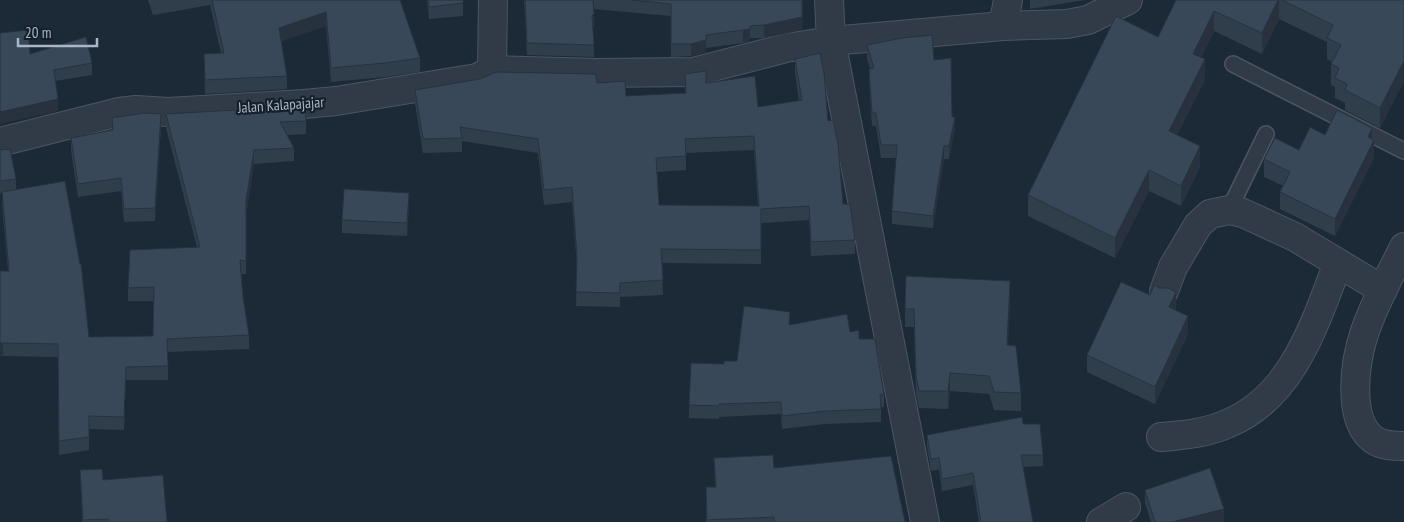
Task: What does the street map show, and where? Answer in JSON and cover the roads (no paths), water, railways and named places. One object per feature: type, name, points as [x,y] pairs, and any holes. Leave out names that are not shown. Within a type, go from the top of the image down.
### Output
[{"type":"street","points":[[493,0],[492,70],[597,73],[694,72],[786,48],[1006,13],[1067,24],[1076,23],[1088,20],[1128,0]]},
{"type":"street","points":[[829,0],[831,41],[925,522]]},
{"type":"street","name":"Jalan Kalapajajar","points":[[0,142],[119,112],[136,110],[168,112],[336,101],[463,81],[478,78],[492,70]]},
{"type":"street","points":[[1164,291],[1173,267],[1198,225],[1210,214],[1229,210],[1243,213],[1295,237],[1383,290]]},
{"type":"street","points":[[1404,248],[1365,332],[1358,356],[1355,386],[1356,405],[1360,422],[1367,434],[1375,441],[1385,445],[1404,446]]},
{"type":"street","points":[[1162,437],[1191,434],[1230,423],[1269,397],[1286,378],[1302,349],[1318,316],[1338,263]]},
{"type":"street","points":[[1101,522],[1126,507]]},
{"type":"lane","points":[[1233,64],[1404,152]]},
{"type":"lane","points":[[1229,210],[1266,134]]}]
